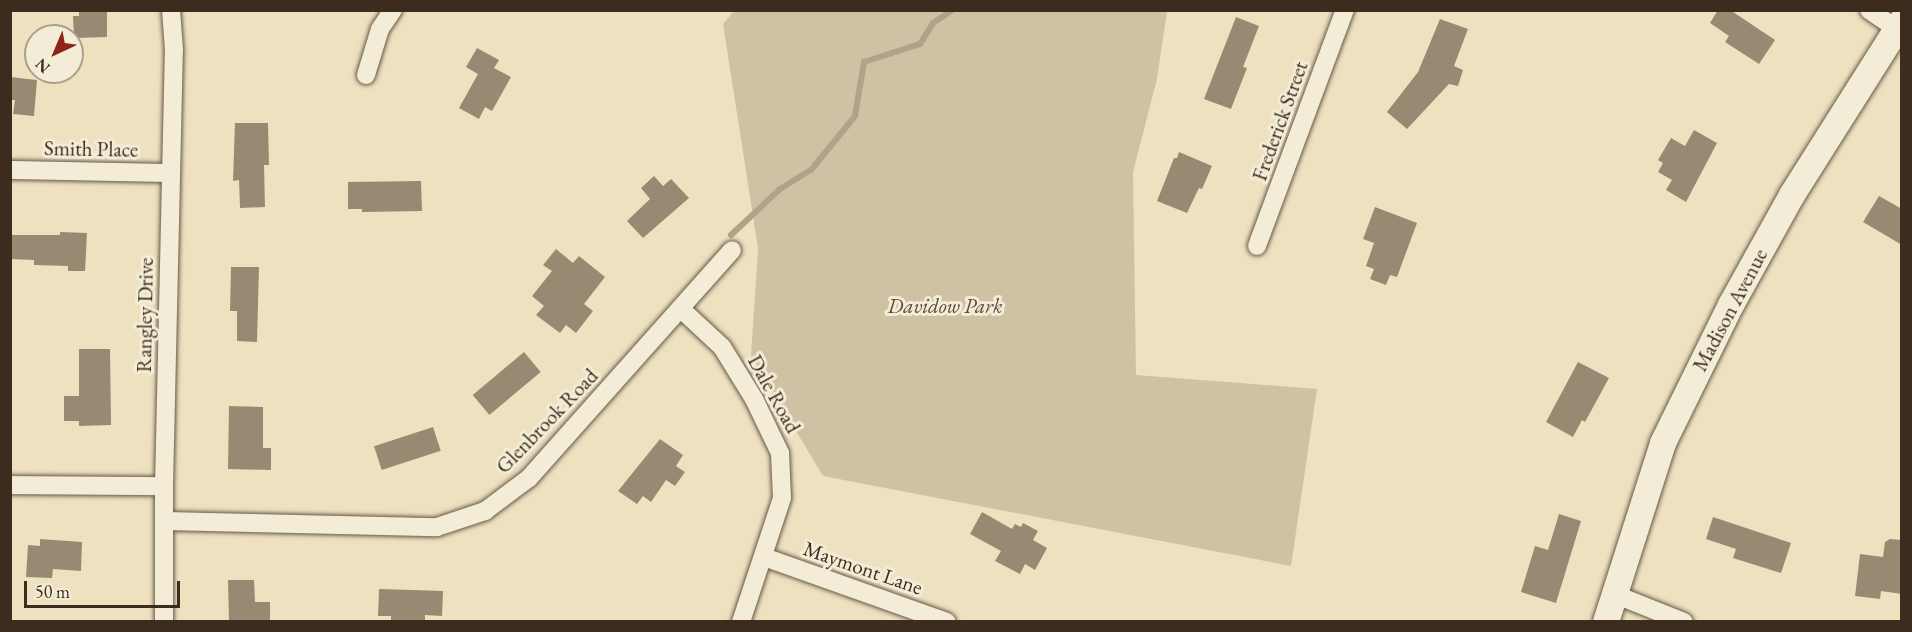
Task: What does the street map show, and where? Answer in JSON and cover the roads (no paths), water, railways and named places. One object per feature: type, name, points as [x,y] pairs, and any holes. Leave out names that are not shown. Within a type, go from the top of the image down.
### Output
[{"type":"street","name":"Rangley Drive","points":[[164,621],[164,486],[174,50],[171,10]]},
{"type":"street","points":[[366,75],[380,29],[393,10]]},
{"type":"street","name":"Frederick Street","points":[[1257,246],[1345,10]]},
{"type":"street","points":[[1869,10],[1899,25]]},
{"type":"street","name":"Madison Avenue","points":[[1606,621],[1663,443],[1731,305],[1792,195],[1899,25]]},
{"type":"street","name":"Smith Place","points":[[10,170],[171,173]]},
{"type":"street","name":"Glenbrook Road","points":[[165,522],[436,527],[485,511],[529,478],[732,250]]},
{"type":"street","name":"Dale Road","points":[[681,309],[722,347],[754,399],[780,453],[782,498],[741,621]]},
{"type":"street","points":[[10,485],[164,486]]},
{"type":"street","name":"Maymont Lane","points":[[764,557],[947,621]]},
{"type":"street","points":[[1614,594],[1684,621]]},
{"type":"waterway","points":[[731,235],[780,189],[811,170],[855,116],[864,62],[920,44],[933,23],[952,10]]},
{"type":"park label","name":"Davidow Park","points":[[945,306]]}]
